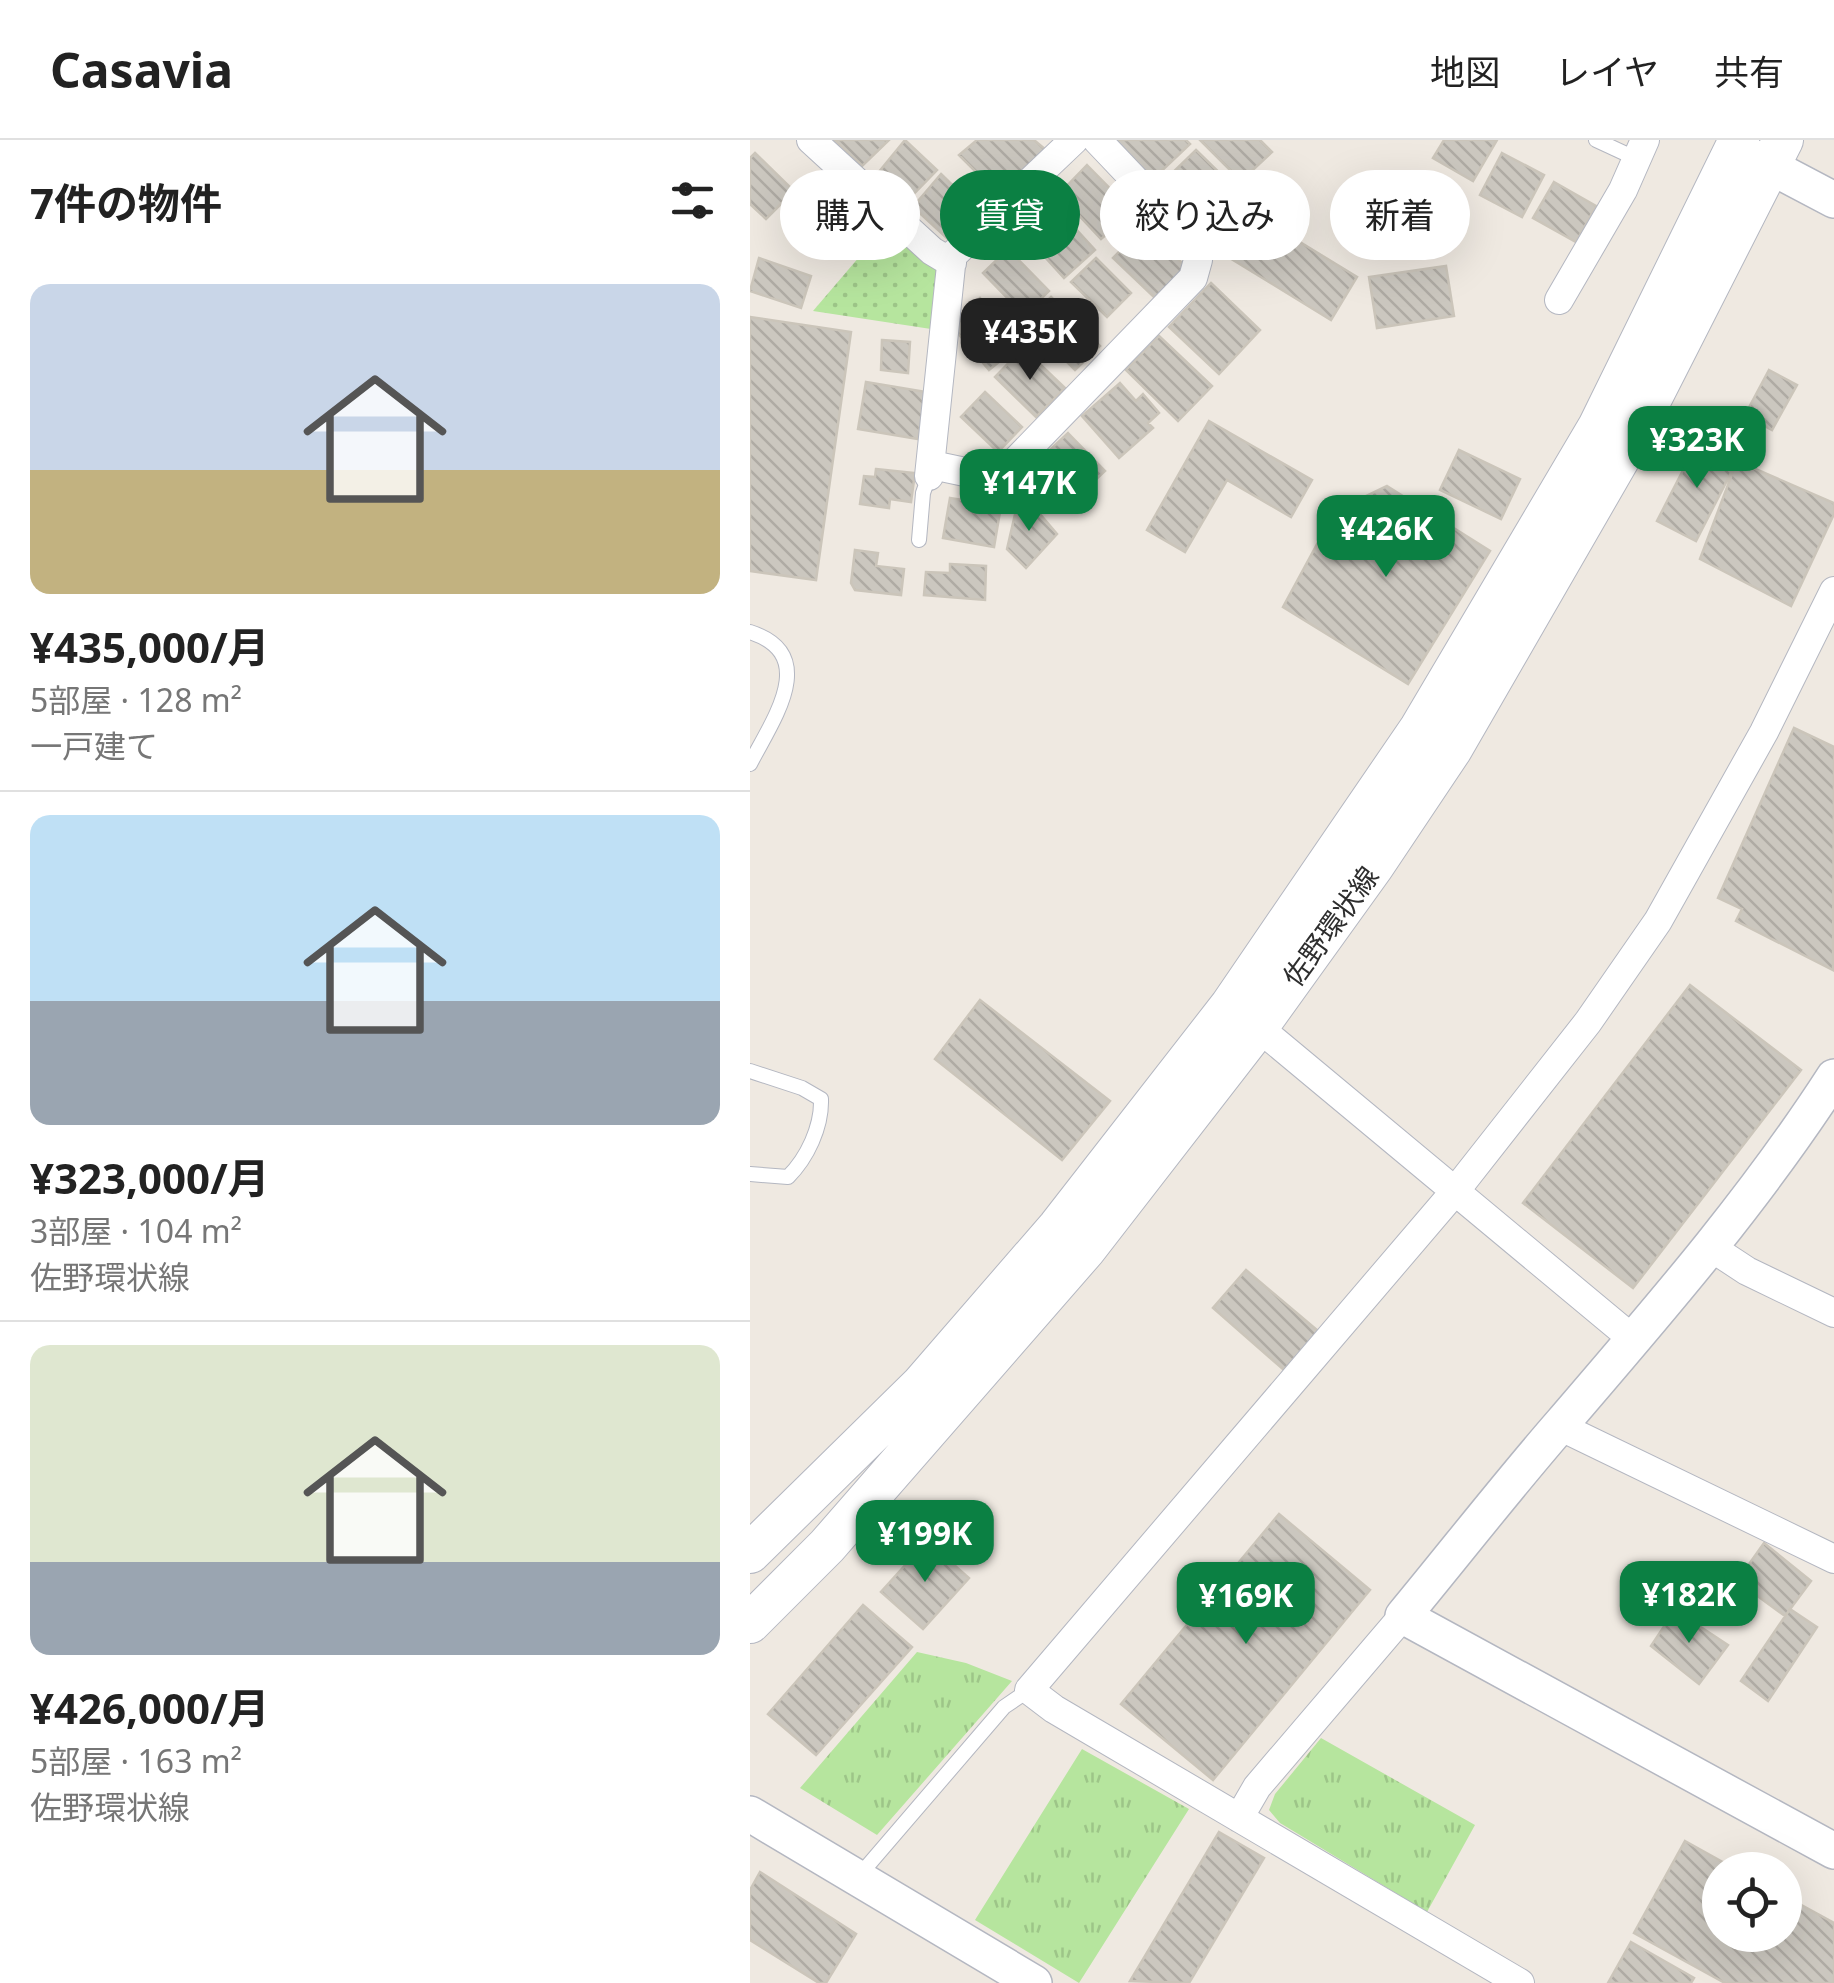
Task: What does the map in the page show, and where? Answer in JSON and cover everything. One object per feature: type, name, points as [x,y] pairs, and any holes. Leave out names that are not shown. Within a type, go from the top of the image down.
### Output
[{"type":"main road","name":"佐野環状線","points":[[750,1623],[827,1546],[1086,1250],[1244,1016],[1598,428],[1737,144]]},
{"type":"main road","name":"佐野環状線","points":[[750,1553],[921,1386],[1373,867],[1452,749],[1632,437],[1777,152]]},
{"type":"street","points":[[812,140],[932,252],[952,263]]},
{"type":"street","points":[[1074,140],[952,256],[930,470],[984,476],[1006,470],[1193,278],[1198,260],[1193,242],[1097,140]]},
{"type":"street","points":[[1737,144],[1777,152],[1834,200]]},
{"type":"street","points":[[1559,300],[1624,190],[1641,149]]},
{"type":"street","points":[[1506,1979],[1054,1709],[1029,1690],[1456,1190],[1588,1022],[1658,921],[1764,732],[1834,591]]},
{"type":"street","points":[[1244,1016],[1634,1340]]},
{"type":"street","points":[[1240,1818],[1257,1788],[1712,1248],[1834,1078]]},
{"type":"street","points":[[1712,1248],[1747,1271],[1834,1313]]},
{"type":"street","points":[[1559,1426],[1834,1559]]},
{"type":"street","points":[[1403,1616],[1834,1851]]},
{"type":"street","points":[[750,1814],[1034,1983]]},
{"type":"lane","points":[[1596,140],[1641,149]]},
{"type":"lane","points":[[919,540],[923,493],[930,470]]},
{"type":"lane","points":[[750,632],[779,646],[789,669],[785,694],[750,764]]},
{"type":"lane","points":[[750,1072],[802,1088],[820,1099],[821,1112],[803,1164],[788,1177],[750,1174]]},
{"type":"lane","points":[[857,1878],[1004,1708],[1029,1690]]},
{"type":"green space","points":[[920,253],[937,270],[931,329],[813,311],[857,260],[920,260]]},
{"type":"green space","points":[[917,1652],[966,1663],[1012,1681],[877,1835],[800,1788]]},
{"type":"green space","points":[[1321,1738],[1475,1825],[1427,1912],[1280,1823],[1269,1810],[1275,1794]]},
{"type":"green space","points":[[1082,1749],[1189,1809],[1079,1983],[975,1920]]},
{"type":"building","points":[[834,140],[889,140],[862,166]]},
{"type":"building","points":[[905,140],[937,170],[920,188],[920,170],[880,170]]},
{"type":"building","points":[[977,140],[1034,140],[1046,150],[1024,170],[974,170],[959,155]]},
{"type":"building","points":[[1114,140],[1186,140],[1190,144],[1163,170],[1142,170]]},
{"type":"building","points":[[1200,140],[1260,140],[1272,152],[1253,170],[1230,170]]},
{"type":"building","points":[[1444,140],[1497,140],[1473,181],[1470,170],[1454,170],[1433,158]]},
{"type":"building","points":[[1196,150],[1216,170],[1175,170]]},
{"type":"building","points":[[755,153],[780,177],[780,205],[766,219],[750,204],[750,158]]},
{"type":"building","points":[[1502,153],[1544,175],[1522,217],[1480,195]]},
{"type":"building","points":[[1087,165],[1100,178],[1100,238],[1080,216],[1080,172]]},
{"type":"building","points":[[940,175],[940,232],[920,213],[920,199]]},
{"type":"building","points":[[1554,182],[1596,206],[1576,242],[1533,218]]},
{"type":"building","points":[[1080,234],[1095,250],[1064,278],[1048,260],[1080,260]]},
{"type":"building","points":[[1310,248],[1357,277],[1331,320],[1233,260],[1310,260]]},
{"type":"building","points":[[759,258],[811,276],[801,308],[750,291]]},
{"type":"building","points":[[1096,258],[1131,293],[1107,317],[1071,282]]},
{"type":"building","points":[[997,260],[1019,260],[1049,291],[1024,315],[983,273]]},
{"type":"building","points":[[1115,260],[1179,260],[1186,267],[1155,298]]},
{"type":"building","points":[[1446,266],[1454,316],[1377,328],[1369,277]]},
{"type":"building","points":[[1211,283],[1260,330],[1219,374],[1169,327]]},
{"type":"building","points":[[1051,297],[1100,346],[1075,370],[1026,321]]},
{"type":"building","points":[[980,298],[1020,345],[989,370],[950,324]]},
{"type":"building","points":[[750,317],[851,332],[816,580],[750,571]]},
{"type":"building","points":[[1159,336],[1212,386],[1178,421],[1126,370]]},
{"type":"building","points":[[882,340],[910,342],[908,373],[881,370]]},
{"type":"building","points":[[1023,348],[1065,388],[1036,417],[995,377]]},
{"type":"building","points":[[1769,370],[1797,385],[1772,430],[1745,415]]},
{"type":"building","points":[[866,382],[926,392],[918,439],[858,429]]},
{"type":"building","points":[[1120,383],[1136,401],[1143,394],[1159,413],[1148,423],[1153,428],[1119,458],[1082,416]]},
{"type":"building","points":[[985,392],[1022,427],[998,452],[961,417]]},
{"type":"building","points":[[1209,421],[1312,480],[1291,517],[1227,480],[1185,552],[1147,530]]},
{"type":"building","points":[[1068,433],[1105,471],[1074,500],[1037,462]]},
{"type":"building","points":[[1698,441],[1737,461],[1696,541],[1657,521]]},
{"type":"building","points":[[1459,450],[1520,479],[1501,519],[1440,490]]},
{"type":"building","points":[[1737,461],[1834,503],[1834,514],[1791,606],[1700,559]]},
{"type":"building","points":[[876,469],[915,473],[911,502],[890,499],[889,508],[860,504],[864,476],[875,477]]},
{"type":"building","points":[[1387,486],[1490,551],[1408,684],[1283,607],[1335,511]]},
{"type":"building","points":[[950,498],[1001,506],[994,547],[943,538]]},
{"type":"building","points":[[1028,500],[1057,534],[1026,568],[1007,549],[1016,510]]},
{"type":"building","points":[[855,550],[878,553],[876,566],[904,569],[901,595],[855,590],[851,583]]},
{"type":"building","points":[[950,564],[986,566],[985,600],[924,595],[926,572],[950,573]]},
{"type":"building","points":[[1794,728],[1834,747],[1833,970],[1736,921],[1742,909],[1718,898]]},
{"type":"building","points":[[1690,985],[1801,1070],[1633,1288],[1523,1203]]},
{"type":"building","points":[[980,1000],[1110,1101],[1062,1160],[935,1059]]},
{"type":"building","points":[[1246,1270],[1318,1331],[1284,1370],[1213,1308]]},
{"type":"building","points":[[1279,1514],[1370,1590],[1213,1780],[1121,1704]]},
{"type":"building","points":[[927,1541],[969,1578],[923,1629],[881,1592]]},
{"type":"building","points":[[1764,1543],[1811,1581],[1785,1616],[1737,1581]]},
{"type":"building","points":[[863,1605],[912,1647],[816,1755],[768,1714]]},
{"type":"building","points":[[1790,1609],[1817,1627],[1768,1701],[1741,1681]]},
{"type":"building","points":[[1675,1610],[1728,1645],[1699,1684],[1651,1646]]},
{"type":"building","points":[[1219,1832],[1264,1858],[1189,1983],[1130,1981]]},
{"type":"building","points":[[1685,1841],[1705,1852],[1702,1952],[1802,1952],[1802,1905],[1834,1923],[1834,1983],[1725,1983],[1634,1933]]},
{"type":"building","points":[[760,1872],[856,1934],[826,1983],[819,1983],[750,1940],[750,1890]]},
{"type":"building","points":[[1631,1942],[1694,1978],[1691,1983],[1608,1983]]}]
